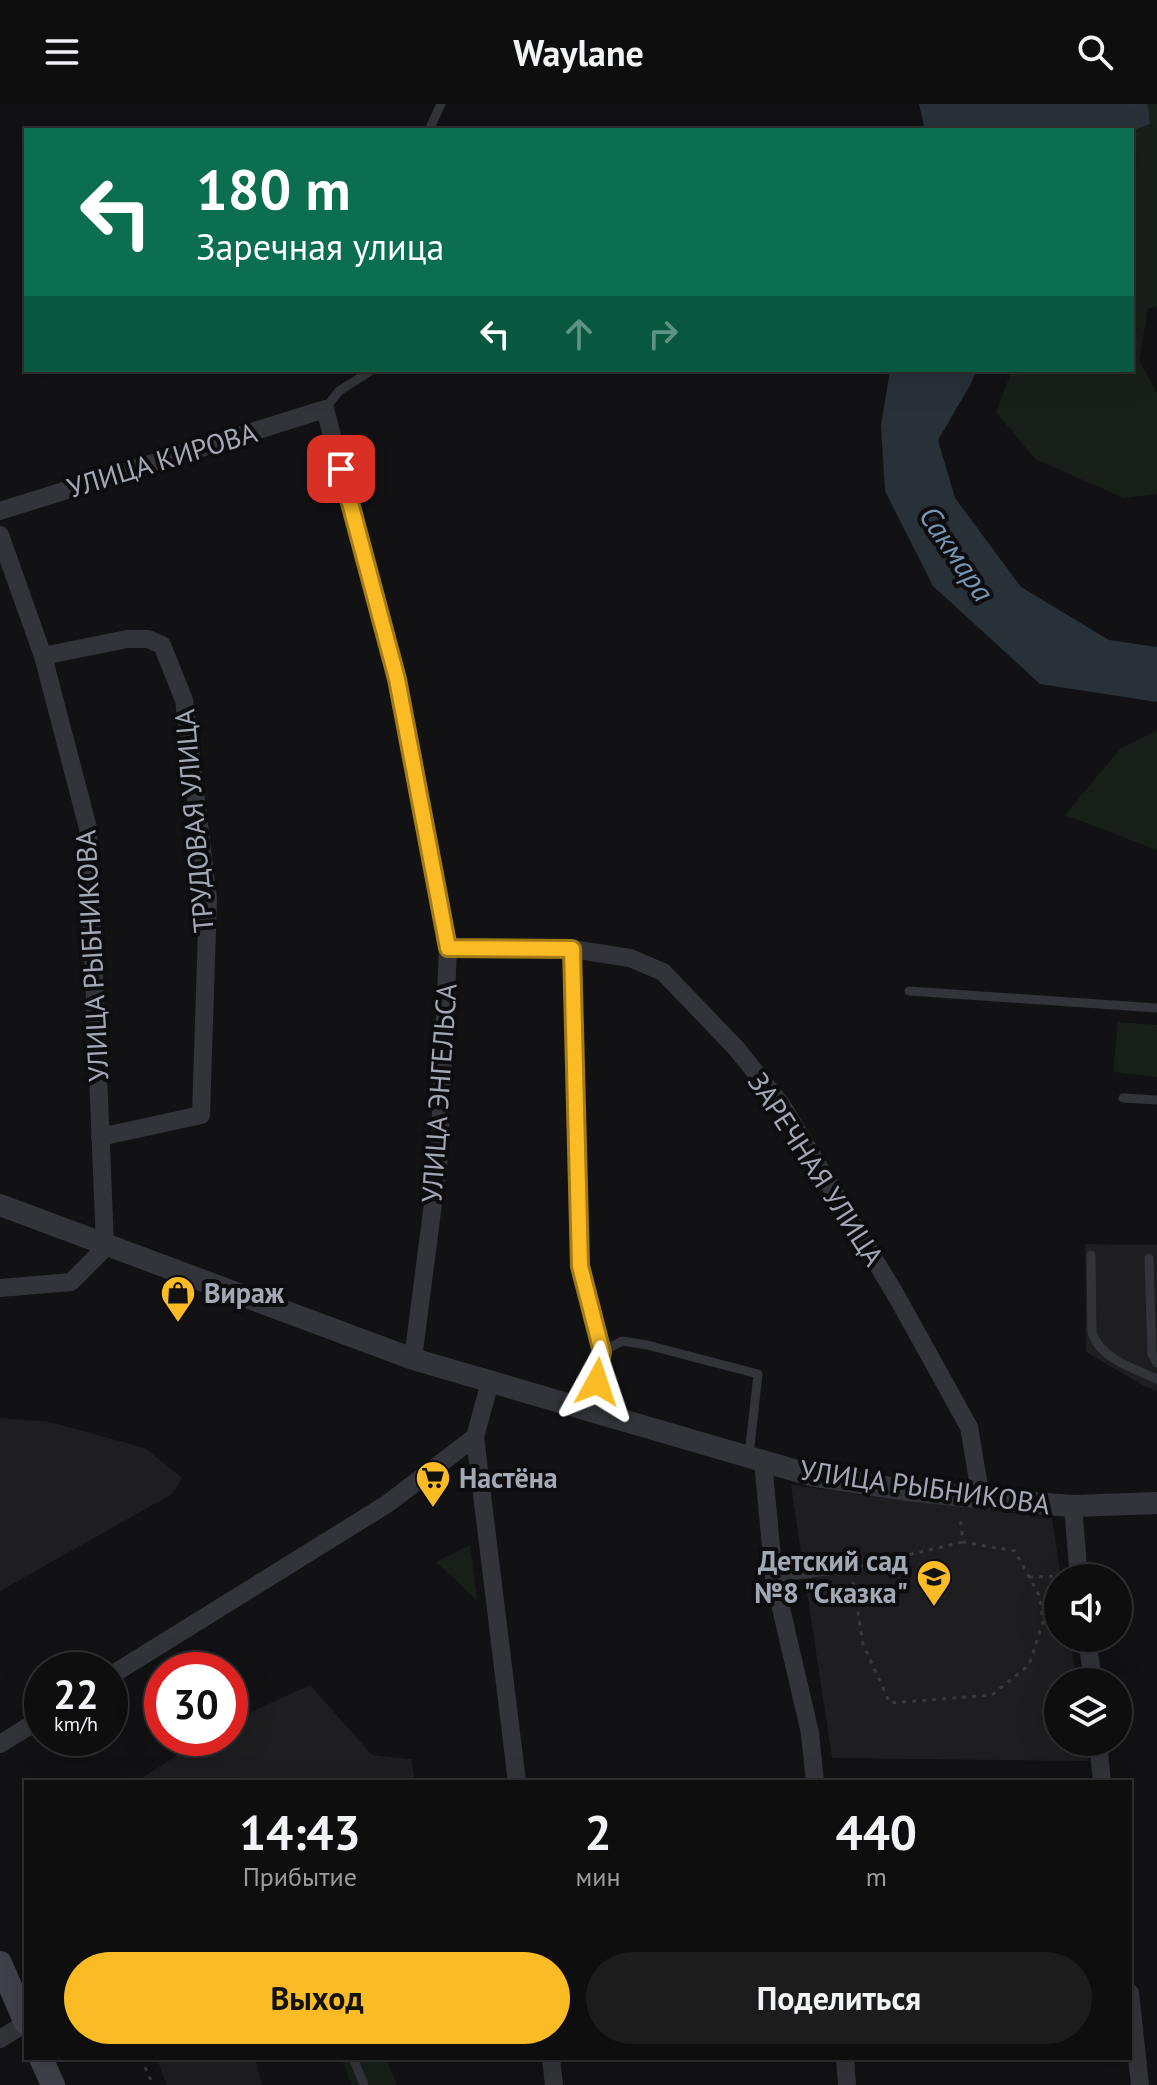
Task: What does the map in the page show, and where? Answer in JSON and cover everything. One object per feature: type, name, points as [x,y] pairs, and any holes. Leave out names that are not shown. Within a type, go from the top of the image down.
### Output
[{"type":"main road","points":[[0,1963],[24,2018]]},
{"type":"main road","points":[[42,2060],[53,2085]]},
{"type":"street","name":"УЛИЦА КИРОВА","points":[[0,511],[325,409]]},
{"type":"street","name":"УЛИЦА ЭНГЕЛЬСА","points":[[325,409],[397,679],[448,948],[439,1157],[413,1359]]},
{"type":"street","name":"УЛИЦА РЫБНИКОВА","points":[[0,535],[43,656],[88,828],[105,1245]]},
{"type":"street","name":"ТРУДОВАЯ УЛИЦА","points":[[43,656],[127,639],[148,639],[162,645],[184,700],[208,899],[201,1115],[100,1137]]},
{"type":"street","name":"ЗАРЕЧНАЯ УЛИЦА","points":[[448,948],[572,949],[630,958],[663,972],[736,1048],[781,1104],[897,1297],[969,1427],[981,1498]]},
{"type":"street","points":[[572,949],[580,1266],[602,1352],[591,1412]]},
{"type":"street","name":"УЛИЦА РЫБНИКОВА","points":[[0,1205],[413,1359],[814,1476],[957,1496],[1073,1506],[1157,1503]]},
{"type":"street","points":[[0,1288],[71,1282],[105,1245]]},
{"type":"street","points":[[490,1382],[475,1437],[517,1780]]},
{"type":"street","points":[[128,1665],[387,1504],[475,1437]]},
{"type":"street","points":[[756,1460],[774,1578],[810,1733],[815,1780]]},
{"type":"street","points":[[1073,1506],[1078,1564]]},
{"type":"street","points":[[0,1744],[24,1729]]},
{"type":"street","points":[[1099,1756],[1102,1780]]},
{"type":"street","points":[[1132,2011],[1140,2085]]},
{"type":"street","points":[[0,2039],[24,2024]]},
{"type":"street","points":[[551,2060],[554,2085]]},
{"type":"street","points":[[845,2060],[847,2085]]},
{"type":"lane","points":[[430,128],[441,104]]},
{"type":"lane","points":[[325,409],[339,391],[369,372]]},
{"type":"lane","points":[[909,991],[1157,1008]]},
{"type":"lane","points":[[1123,1098],[1157,1100]]},
{"type":"lane","points":[[1091,1255],[1094,1341],[1112,1358],[1157,1379]]},
{"type":"lane","points":[[1149,1258],[1152,1354],[1157,1363]]},
{"type":"lane","points":[[602,1352],[622,1341],[758,1374],[756,1460]]},
{"type":"lane","points":[[774,1578],[851,1568]]},
{"type":"lane","points":[[354,2060],[364,2085]]},
{"type":"path","points":[[957,1496],[963,1542]]},
{"type":"path","points":[[963,1542],[1015,1551],[1040,1597],[1043,1622],[1029,1665],[992,1695],[890,1703],[863,1644],[851,1568],[963,1542]]},
{"type":"path","points":[[1029,1577],[1044,1577]]},
{"type":"path","points":[[142,2060],[153,2085]]},
{"type":"shaded area","points":[[1148,104],[1157,104],[1157,306],[1148,309],[1139,360],[1157,393],[1157,494],[1124,498],[1035,459],[996,412],[1011,372],[1134,372],[1134,130],[1150,124]]},
{"type":"shaded area","points":[[1157,730],[1157,850],[1065,815],[1120,749]]},
{"type":"shaded area","points":[[1118,1022],[1157,1025],[1157,1077],[1113,1072]]},
{"type":"shaded area","points":[[1085,1244],[1157,1245],[1157,1391],[1086,1352]]},
{"type":"shaded area","points":[[0,1418],[50,1422],[145,1448],[182,1478],[172,1494],[0,1591]]},
{"type":"shaded area","name":"Детский сад №8 \"Сказка\"","points":[[791,1485],[1052,1518],[1059,1564],[1044,1564],[1044,1652],[1072,1652],[1075,1668],[1044,1668],[1044,1756],[1088,1756],[1089,1761],[832,1758]]},
{"type":"shaded area","points":[[470,1545],[477,1600],[436,1562]]},
{"type":"shaded area","points":[[310,1685],[372,1755],[411,1759],[415,1780],[139,1780],[176,1756],[248,1756],[248,1714]]},
{"type":"shaded area","points":[[157,2060],[256,2060],[262,2085],[167,2085]]},
{"type":"shaded area","points":[[342,2060],[387,2060],[397,2085],[352,2085]]},
{"type":"water","points":[[919,104],[1148,104],[1150,124],[1134,130],[925,128]]},
{"type":"water","name":"Сакмара","points":[[890,372],[975,372],[938,440],[955,498],[1021,587],[1109,640],[1157,647],[1157,702],[1040,684],[933,586],[885,491],[881,425]]},
{"type":"place","name":"Вираж","points":[[178,1324]]},
{"type":"place","name":"Настёна","points":[[433,1509]]},
{"type":"place","name":"Детский сад №8 \"Сказка\"","points":[[934,1608]]},
{"type":"route","points":[[341,469],[397,679],[448,948],[572,949],[580,1266],[602,1352],[597,1382]]}]
